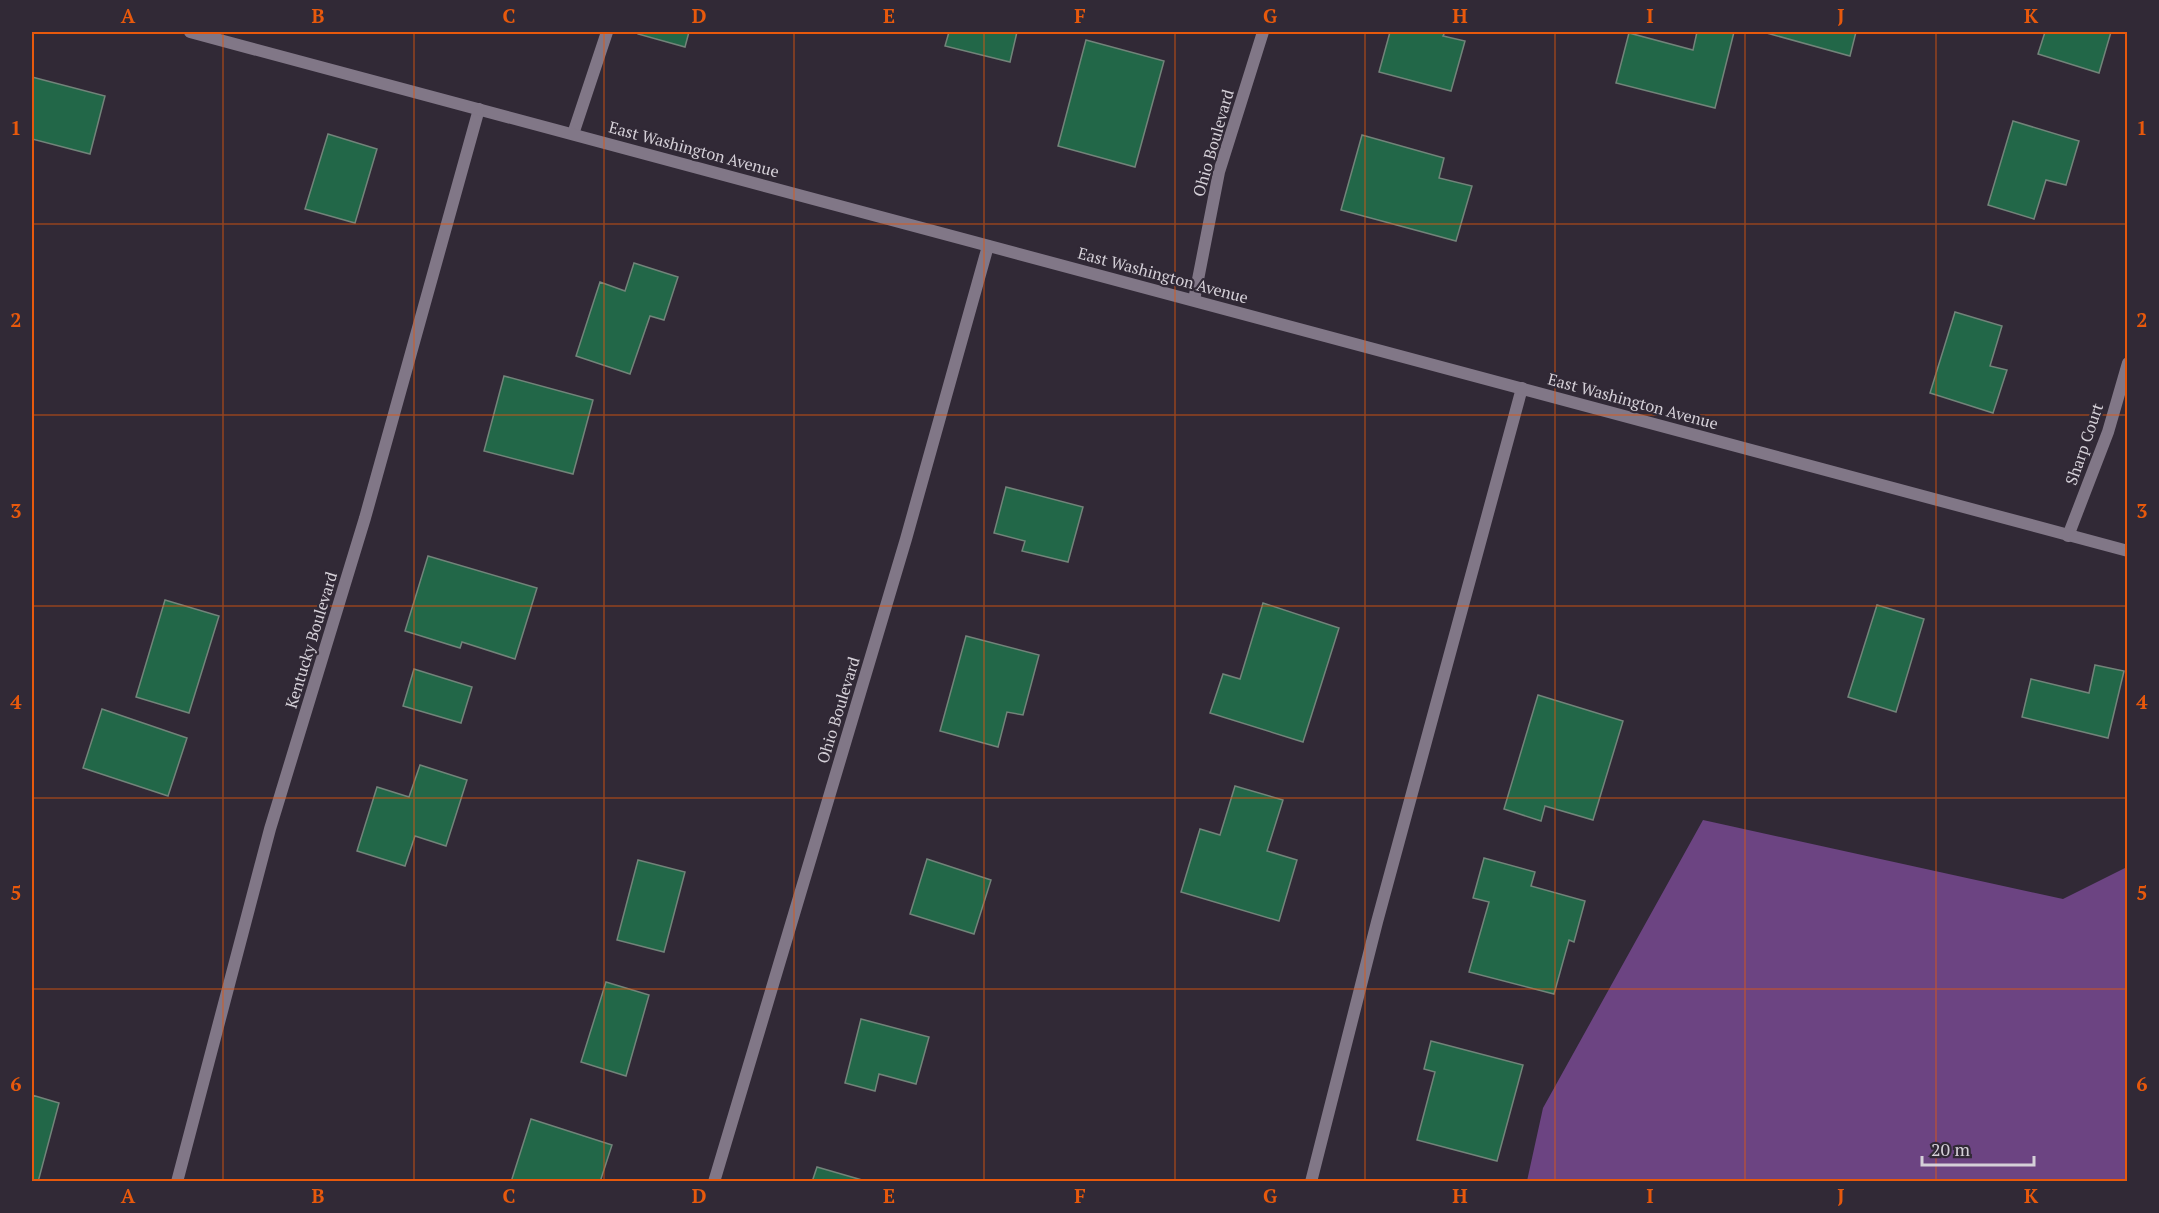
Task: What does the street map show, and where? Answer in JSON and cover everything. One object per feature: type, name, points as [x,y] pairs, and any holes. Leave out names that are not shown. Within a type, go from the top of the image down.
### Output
[{"type":"street","name":"East Washington Avenue","points":[[190,32],[2127,551]]},
{"type":"street","points":[[573,134],[607,32]]},
{"type":"street","name":"Ohio Boulevard","points":[[1194,300],[1219,172],[1263,32]]},
{"type":"street","name":"Kentucky Boulevard","points":[[177,1182],[270,829],[365,518],[479,109]]},
{"type":"street","name":"Ohio Boulevard","points":[[714,1182],[906,538],[988,246]]},
{"type":"street","name":"Sharp Court","points":[[2068,536],[2108,432],[2127,363]]},
{"type":"street","points":[[1311,1182],[1380,910],[1522,388]]},
{"type":"shaded area","points":[[1703,820],[2063,899],[2127,867],[2127,1181],[1527,1181],[1543,1108]]},
{"type":"building","points":[[638,32],[689,32],[685,47],[638,34]]},
{"type":"building","points":[[949,32],[1017,32],[1010,62],[945,46]]},
{"type":"building","points":[[1390,32],[1445,32],[1443,36],[1465,41],[1451,91],[1379,72]]},
{"type":"building","points":[[1697,32],[1734,32],[1715,108],[1616,83],[1629,33],[1693,50]]},
{"type":"building","points":[[1763,32],[1856,32],[1850,56]]},
{"type":"building","points":[[2045,32],[2111,32],[2099,73],[2038,54]]},
{"type":"building","points":[[1086,40],[1164,61],[1135,167],[1058,146]]},
{"type":"building","points":[[32,77],[105,96],[90,154],[32,139]]},
{"type":"building","points":[[2013,121],[2079,141],[2066,185],[2046,180],[2034,219],[1988,205]]},
{"type":"building","points":[[328,134],[377,149],[355,223],[305,209]]},
{"type":"building","points":[[1362,135],[1444,158],[1439,178],[1472,186],[1456,241],[1341,210]]},
{"type":"building","points":[[634,263],[678,277],[664,320],[650,316],[630,374],[576,356],[600,282],[625,291]]},
{"type":"building","points":[[1955,312],[2002,326],[1990,366],[2007,370],[1993,413],[1930,393]]},
{"type":"building","points":[[504,376],[593,400],[573,474],[484,451]]},
{"type":"building","points":[[1006,487],[1083,507],[1068,562],[1022,551],[1025,541],[994,533]]},
{"type":"building","points":[[428,556],[537,588],[515,659],[462,642],[460,648],[405,631]]},
{"type":"building","points":[[165,600],[219,616],[189,713],[136,697]]},
{"type":"building","points":[[1263,603],[1339,628],[1303,742],[1210,713],[1223,674],[1240,679]]},
{"type":"building","points":[[1877,605],[1924,619],[1896,712],[1848,697]]},
{"type":"building","points":[[966,636],[1039,655],[1023,715],[1007,712],[998,747],[940,731]]},
{"type":"building","points":[[2095,665],[2124,671],[2108,738],[2022,717],[2031,679],[2089,693]]},
{"type":"building","points":[[414,669],[472,687],[461,723],[403,706]]},
{"type":"building","points":[[1538,695],[1623,721],[1593,820],[1545,806],[1541,821],[1504,809]]},
{"type":"building","points":[[102,709],[187,738],[168,796],[83,768]]},
{"type":"building","points":[[420,765],[467,780],[446,846],[415,836],[405,866],[357,851],[377,787],[409,797]]},
{"type":"building","points":[[1235,786],[1283,800],[1267,851],[1297,860],[1279,921],[1181,892],[1200,829],[1220,835]]},
{"type":"building","points":[[1484,858],[1535,872],[1531,886],[1585,901],[1574,942],[1569,940],[1554,994],[1469,972],[1489,902],[1473,898]]},
{"type":"building","points":[[927,859],[991,880],[974,934],[910,914]]},
{"type":"building","points":[[638,860],[685,872],[664,952],[617,940]]},
{"type":"building","points":[[606,982],[649,995],[626,1076],[581,1062]]},
{"type":"building","points":[[861,1019],[929,1037],[916,1084],[879,1074],[875,1091],[845,1083]]},
{"type":"building","points":[[1431,1041],[1523,1065],[1497,1161],[1417,1140],[1435,1072],[1424,1069]]},
{"type":"building","points":[[32,1095],[59,1103],[38,1182],[32,1182]]},
{"type":"building","points":[[531,1119],[612,1145],[600,1182],[511,1182]]},
{"type":"building","points":[[817,1167],[869,1182],[812,1182]]}]
